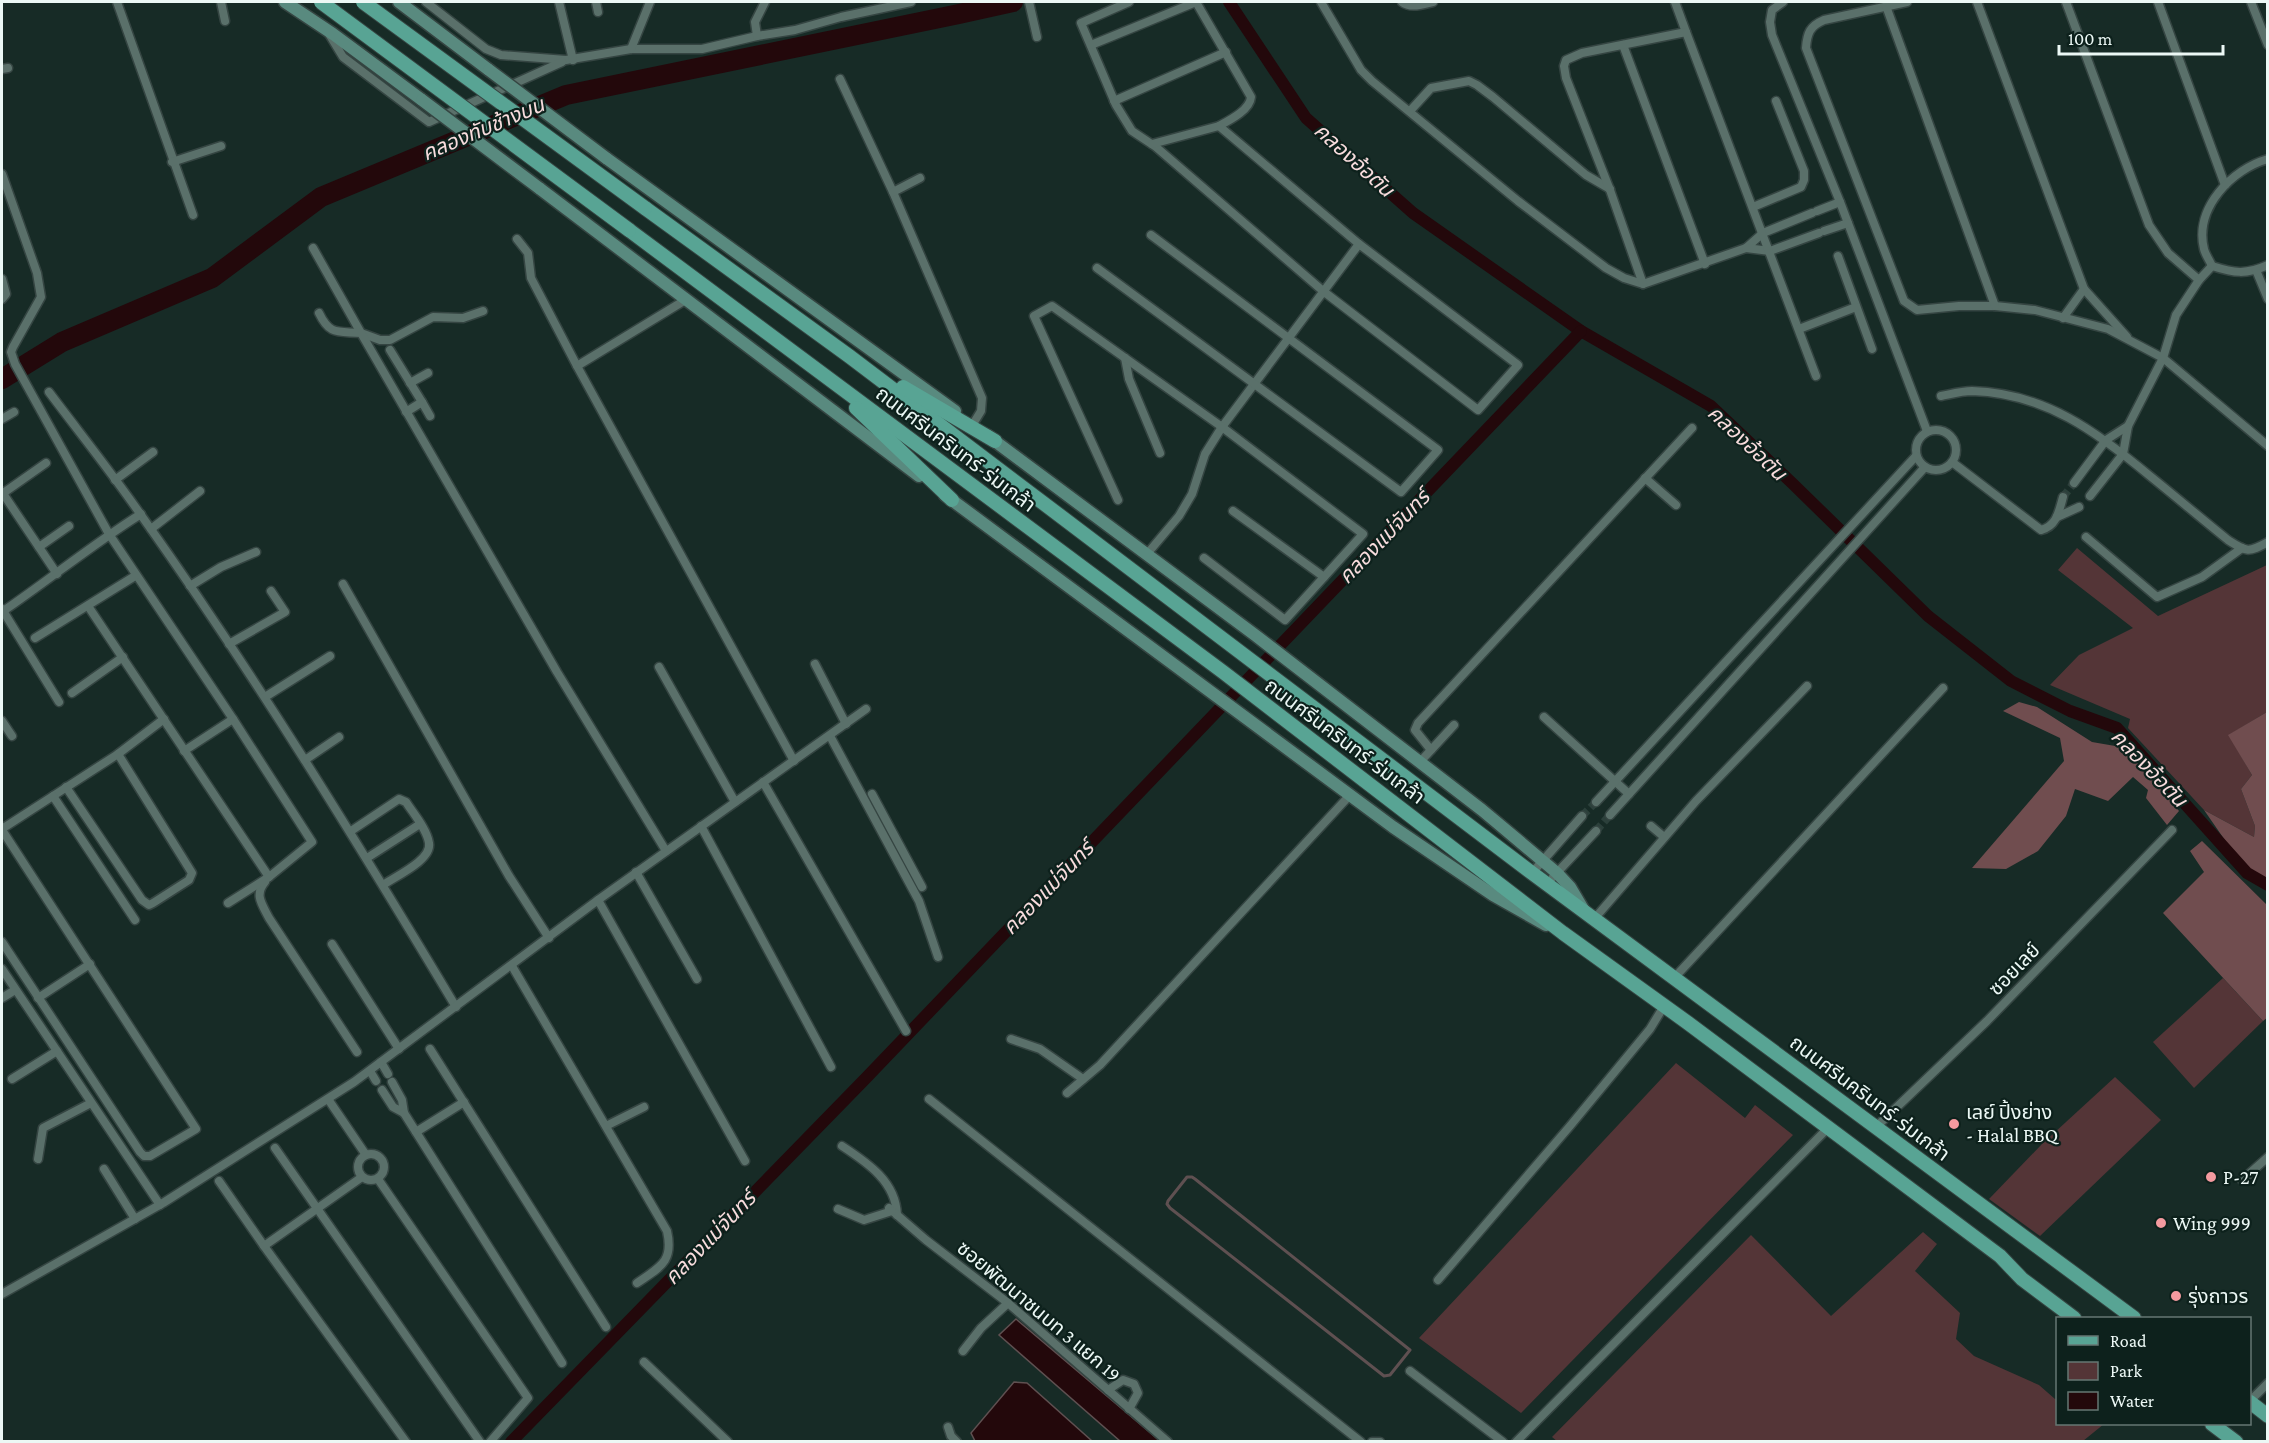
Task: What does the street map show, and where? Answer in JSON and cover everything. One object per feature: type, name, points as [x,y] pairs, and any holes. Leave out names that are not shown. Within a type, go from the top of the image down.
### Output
[{"type":"main road","name":"ถนนศรีนครินทร์-ร่มเกล้า","points":[[285,2],[327,29],[952,501],[1393,827],[1493,895],[1563,933]]},
{"type":"main road","name":"ถนนศรีนครินทร์-ร่มเกล้า","points":[[321,2],[1265,704],[1563,933],[2000,1256],[2022,1279],[2073,1317]]},
{"type":"main road","name":"ถนนศรีนครินทร์-ร่มเกล้า","points":[[363,2],[849,356],[1532,873],[2133,1317]]},
{"type":"main road","name":"ถนนศรีนครินทร์-ร่มเกล้า","points":[[399,2],[606,158],[973,424],[1255,635],[1543,860],[1570,887],[1589,913]]},
{"type":"main road","points":[[849,356],[995,441]]},
{"type":"main road","points":[[815,368],[952,501]]},
{"type":"main road","points":[[2251,1403],[2268,1416]]},
{"type":"main road","points":[[2213,1425],[2236,1442]]},
{"type":"street","points":[[117,2],[172,162],[193,215]]},
{"type":"street","points":[[221,2],[225,21]]},
{"type":"street","points":[[426,2],[486,49],[501,56],[569,60],[631,49],[702,49],[795,30],[841,17],[911,2]]},
{"type":"street","points":[[559,2],[569,60]]},
{"type":"street","points":[[596,2],[598,12]]},
{"type":"street","points":[[631,49],[650,2]]},
{"type":"street","points":[[757,36],[755,22],[765,2]]},
{"type":"street","points":[[1029,2],[1037,37]]},
{"type":"street","points":[[1129,2],[1081,23],[1114,101],[1132,131],[1152,144],[1323,291],[1478,410],[1518,365],[1359,243],[1219,126]]},
{"type":"street","points":[[1091,45],[1196,2],[1252,101],[1219,126],[1152,144]]},
{"type":"street","points":[[1321,2],[1361,70],[1372,81],[1518,201],[1606,268],[1624,278],[1643,284],[1705,264],[1746,248],[1763,233],[1840,202]]},
{"type":"street","points":[[1402,2],[1406,5],[1418,6],[1433,2]]},
{"type":"street","points":[[1675,2],[1816,376]]},
{"type":"street","points":[[1782,2],[1772,10],[1770,22],[1772,35],[1840,202],[1927,431]]},
{"type":"street","points":[[1906,2],[1824,20],[1813,25],[1806,35],[1806,48],[1904,301],[1917,310],[1959,306],[1995,306],[2035,310],[2108,329],[2163,358],[2268,446]]},
{"type":"street","points":[[1977,2],[2084,289],[2132,342]]},
{"type":"street","points":[[2066,2],[2149,225],[2168,253],[2199,280]]},
{"type":"street","points":[[2158,2],[2225,185]]},
{"type":"street","points":[[2251,2],[2268,45]]},
{"type":"street","points":[[1886,6],[1995,306]]},
{"type":"street","points":[[327,29],[343,57],[429,122],[569,60]]},
{"type":"street","points":[[1643,284],[1610,190],[1566,78],[1564,66],[1566,60],[1572,56],[1686,32]]},
{"type":"street","points":[[1623,45],[1705,264]]},
{"type":"street","points":[[1114,101],[1226,52]]},
{"type":"street","points":[[840,78],[893,192],[982,398],[981,411],[973,424]]},
{"type":"street","points":[[1410,111],[1431,87],[1469,81],[1493,97],[1586,175],[1610,190]]},
{"type":"street","points":[[1753,207],[1801,187],[1804,180],[1804,171],[1776,101]]},
{"type":"street","points":[[172,162],[221,146]]},
{"type":"street","points":[[2268,159],[2242,171],[2225,185],[2210,204],[2204,225],[2204,248],[2212,266],[2234,273],[2256,270],[2268,265]]},
{"type":"street","points":[[2,174],[37,273],[41,297],[13,346],[11,352],[15,364],[109,534],[135,576],[233,719],[312,841],[312,844],[269,877],[228,903]]},
{"type":"street","points":[[893,192],[920,178]]},
{"type":"street","points":[[1746,248],[1770,251],[1848,223]]},
{"type":"street","points":[[1097,268],[1401,492],[1438,450],[1151,235]]},
{"type":"street","points":[[516,239],[528,253],[531,278],[794,761]]},
{"type":"street","points":[[1147,554],[1179,516],[1192,494],[1205,454],[1222,427],[1359,243]]},
{"type":"street","points":[[313,248],[552,663],[666,851]]},
{"type":"street","points":[[1838,256],[1872,349]]},
{"type":"street","points":[[2090,496],[2123,454],[2128,426],[2163,358],[2176,315],[2199,280],[2212,266]]},
{"type":"street","points":[[2256,270],[2268,298]]},
{"type":"street","points":[[2,279],[6,294],[2,299]]},
{"type":"street","points":[[2063,318],[2084,289]]},
{"type":"street","points":[[578,366],[687,299]]},
{"type":"street","points":[[1118,500],[1034,316],[1052,306],[1222,427],[1363,534],[1286,620],[1204,558]]},
{"type":"street","points":[[1799,329],[1856,307]]},
{"type":"street","points":[[319,313],[330,329],[361,333],[380,340],[390,340],[433,317],[463,318],[483,311]]},
{"type":"street","points":[[390,350],[430,416]]},
{"type":"street","points":[[1125,358],[1129,379],[1160,453]]},
{"type":"street","points":[[410,383],[428,373]]},
{"type":"street","points":[[1941,396],[1971,391],[2013,396],[2055,410],[2083,424],[2106,440],[2228,540],[2247,551],[2268,542]]},
{"type":"street","points":[[49,392],[141,514],[265,697],[351,831],[456,1007]]},
{"type":"street","points":[[406,412],[422,402]]},
{"type":"street","points":[[2,419],[14,412]]},
{"type":"street","points":[[2073,483],[2106,440],[2128,426]]},
{"type":"street","points":[[1431,750],[1415,730],[1418,723],[1692,428]]},
{"type":"street","points":[[1596,802],[1916,456],[1917,441],[1927,431],[1936,429],[1945,431],[1956,445],[1956,454],[1952,462],[1942,469],[1925,467],[1916,456]]},
{"type":"street","points":[[115,480],[153,452]]},
{"type":"street","points":[[1952,462],[2041,530],[2051,526],[2057,518],[2063,497]]},
{"type":"street","points":[[46,463],[2,493],[57,574]]},
{"type":"street","points":[[1610,815],[1925,467]]},
{"type":"street","points":[[1645,478],[1676,505]]},
{"type":"street","points":[[151,529],[200,491]]},
{"type":"street","points":[[2057,518],[2079,507]]},
{"type":"street","points":[[1233,511],[1324,578]]},
{"type":"street","points":[[59,702],[2,610],[141,514]]},
{"type":"street","points":[[39,547],[69,526]]},
{"type":"street","points":[[2086,537],[2157,597],[2202,577],[2242,548]]},
{"type":"street","points":[[190,586],[221,567],[256,552]]},
{"type":"street","points":[[35,638],[135,576]]},
{"type":"street","points":[[343,584],[509,876],[549,938]]},
{"type":"street","points":[[229,644],[285,612],[271,591]]},
{"type":"street","points":[[88,606],[269,877]]},
{"type":"street","points":[[265,697],[330,656]]},
{"type":"street","points":[[72,693],[123,657]]},
{"type":"street","points":[[815,664],[846,724]]},
{"type":"street","points":[[659,667],[735,802]]},
{"type":"street","points":[[1589,913],[1808,686]]},
{"type":"street","points":[[1675,977],[1943,688]]},
{"type":"street","points":[[2,1294],[160,1205],[370,1071],[636,872],[866,709]]},
{"type":"street","points":[[1544,717],[1629,794]]},
{"type":"street","points":[[2,942],[144,1156],[150,1156],[196,1129],[2,829],[118,754],[164,719]]},
{"type":"street","points":[[184,751],[233,719]]},
{"type":"street","points":[[2,721],[12,736]]},
{"type":"street","points":[[1420,762],[1454,725]]},
{"type":"street","points":[[830,736],[919,901],[938,957]]},
{"type":"street","points":[[305,760],[339,737]]},
{"type":"street","points":[[66,787],[142,900],[149,905],[153,903],[189,880],[192,873],[118,754]]},
{"type":"street","points":[[763,782],[906,1031]]},
{"type":"street","points":[[872,794],[922,887]]},
{"type":"street","points":[[1067,1093],[1100,1065],[1350,795]]},
{"type":"street","points":[[53,796],[135,920]]},
{"type":"street","points":[[351,831],[399,799],[406,802],[420,824],[429,842],[426,856],[383,885]]},
{"type":"street","points":[[871,813],[880,808]]},
{"type":"street","points":[[1532,873],[1582,816]]},
{"type":"street","points":[[367,858],[420,824]]},
{"type":"street","points":[[701,826],[831,1067]]},
{"type":"street","points":[[1651,826],[1664,837]]},
{"type":"street","name":"ซอยเลย์","points":[[1876,1127],[1987,1021],[2172,830]]},
{"type":"street","points":[[1547,883],[1596,831]]},
{"type":"street","points":[[636,872],[697,979]]},
{"type":"street","points":[[269,877],[259,890],[261,903],[357,1052]]},
{"type":"street","points":[[598,900],[745,1161]]},
{"type":"street","points":[[333,944],[399,1049]]},
{"type":"street","points":[[38,998],[90,964]]},
{"type":"street","points":[[512,966],[667,1231],[670,1244],[667,1258],[637,1283]]},
{"type":"street","points":[[2,969],[160,1205]]},
{"type":"street","points":[[2,998],[15,990]]},
{"type":"street","points":[[1438,1280],[1570,1126],[1650,1029],[1664,1006]]},
{"type":"street","points":[[1011,1039],[1040,1049],[1083,1079]]},
{"type":"street","points":[[430,1049],[606,1327]]},
{"type":"street","points":[[12,1079],[57,1052]]},
{"type":"street","points":[[381,1062],[388,1074]]},
{"type":"street","points":[[370,1071],[376,1081]]},
{"type":"street","points":[[392,1082],[402,1100],[404,1113],[562,1363]]},
{"type":"street","points":[[382,1090],[393,1107],[404,1113]]},
{"type":"street","points":[[328,1099],[366,1155]]},
{"type":"street","points":[[929,1099],[1361,1442]]},
{"type":"street","points":[[38,1159],[43,1128],[92,1102]]},
{"type":"street","points":[[416,1132],[464,1102]]},
{"type":"street","points":[[606,1126],[644,1107]]},
{"type":"street","points":[[1516,1442],[1828,1128]]},
{"type":"street","points":[[838,1209],[864,1220],[893,1211],[897,1202],[878,1173],[842,1146]]},
{"type":"street","points":[[275,1148],[480,1442]]},
{"type":"street","points":[[366,1155],[378,1156],[384,1163],[383,1172],[378,1179],[369,1180],[362,1177],[358,1165],[366,1155]]},
{"type":"street","points":[[2242,1180],[2268,1157]]},
{"type":"street","points":[[104,1169],[135,1219]]},
{"type":"street","points":[[264,1246],[362,1177]]},
{"type":"street","points":[[378,1179],[528,1398],[490,1442]]},
{"type":"street","points":[[219,1181],[405,1442]]},
{"type":"street","name":"ซอยพัฒนาชนบท 3 แยก 19","points":[[893,1211],[926,1240],[1008,1303],[1168,1442]]},
{"type":"street","points":[[963,1351],[981,1328],[1008,1303]]},
{"type":"street","points":[[644,1362],[728,1442]]},
{"type":"street","points":[[1410,1371],[1503,1442]]},
{"type":"street","points":[[1108,1390],[1123,1380],[1134,1384],[1138,1393],[1130,1409]]},
{"type":"street","points":[[2251,1401],[2268,1383]]},
{"type":"street","points":[[948,1427],[951,1436],[957,1442]]},
{"type":"street","points":[[1371,1442],[1380,1442]]},
{"type":"green space","points":[[2077,548],[2158,616],[2267,565],[2267,712],[2229,735],[2252,775],[2241,789],[2255,826],[2254,837],[2204,810],[2128,728],[2130,719],[2050,685],[2079,655],[2133,628],[2058,570]]},
{"type":"green space","points":[[2223,978],[2263,1021],[2194,1088],[2153,1042]]},
{"type":"green space","points":[[1676,1063],[1745,1118],[1755,1105],[1793,1135],[1521,1413],[1419,1338]]},
{"type":"green space","points":[[2115,1077],[2161,1120],[2040,1236],[1989,1199],[2042,1144]]},
{"type":"green space","points":[[1923,1232],[1937,1244],[1915,1271],[1960,1313],[1956,1339],[1974,1356],[2039,1385],[2056,1398],[2056,1425],[2103,1425],[2083,1441],[1558,1442],[1552,1437],[1751,1235],[1831,1316]]},
{"type":"shaded area","points":[[2019,702],[2037,707],[2092,742],[2121,747],[2149,772],[2179,811],[2167,825],[2146,798],[2148,790],[2133,777],[2108,801],[2075,789],[2066,816],[2038,851],[2006,869],[1972,868],[2064,761],[2060,738],[2003,711]]},
{"type":"shaded area","points":[[2267,712],[2267,880],[2246,867],[2204,810],[2254,837],[2255,826],[2241,789],[2252,775],[2228,735]]},
{"type":"shaded area","points":[[2202,841],[2267,905],[2268,1017],[2263,1021],[2163,913],[2204,872],[2190,851]]},
{"type":"water","points":[[1016,1319],[1160,1441],[1120,1441],[999,1335]]},
{"type":"water","points":[[1014,1382],[1027,1383],[1092,1441],[975,1441],[971,1433]]},
{"type":"waterway","name":"คลองทับช้างบน","points":[[2,379],[62,342],[212,278],[321,197],[566,95],[1013,2]]},
{"type":"waterway","name":"คลองอ้อตัน","points":[[1229,2],[1306,118],[1413,213],[1581,331],[1711,406],[1928,616],[2011,681],[2070,711],[2117,728],[2247,873],[2268,885]]},
{"type":"waterway","name":"คลองแม่จันทร์","points":[[511,1442],[866,1078],[1581,331]]},
{"type":"waterway","points":[[1187,1177],[1195,1179],[1410,1350],[1390,1375],[1384,1376],[1170,1208],[1168,1201],[1187,1177]]},
{"type":"tunnel","points":[[2063,497],[2074,483]]},
{"type":"tunnel","points":[[1582,816],[1596,802]]},
{"type":"tunnel","points":[[1596,831],[1610,815]]},
{"type":"place","name":"เลย์ ปิ้งย่าง - Halal BBQ","points":[[1954,1124]]},
{"type":"place","name":"P-27","points":[[2211,1177]]},
{"type":"place","name":"Wing 999","points":[[2161,1223]]},
{"type":"place","name":"รุ่งถาวร","points":[[2176,1296]]}]
